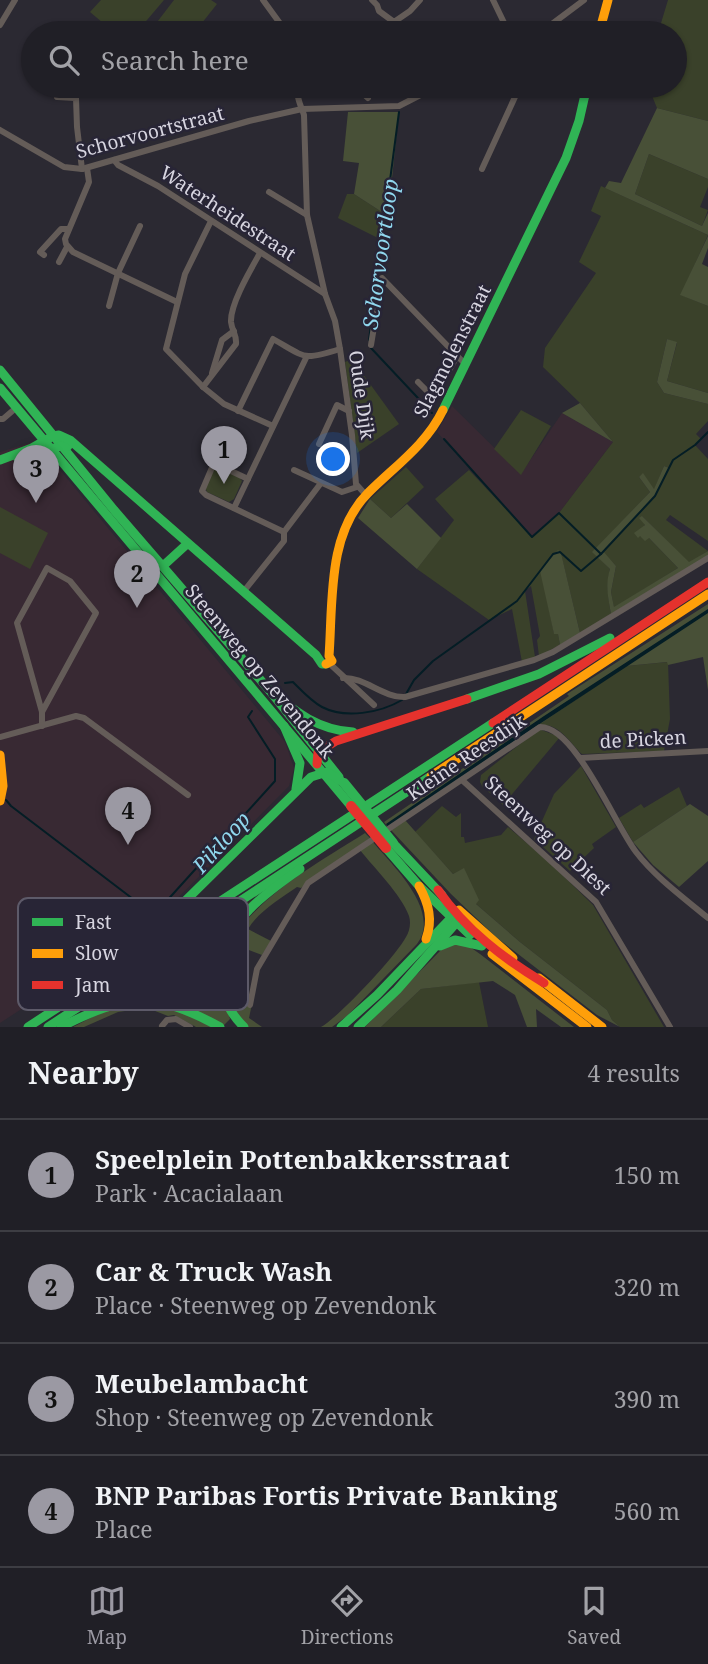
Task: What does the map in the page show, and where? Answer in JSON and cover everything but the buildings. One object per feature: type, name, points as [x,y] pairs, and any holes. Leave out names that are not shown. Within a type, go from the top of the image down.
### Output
[{"type":"main road","points":[[602,21],[608,0]]},
{"type":"main road","name":"Slagmolenstraat","points":[[325,659],[338,554],[349,522],[366,495],[416,450],[430,433],[466,365],[566,158],[584,98]]},
{"type":"main road","name":"Steenweg op Zevendonk","points":[[0,370],[48,438]]},
{"type":"main road","name":"Steenweg op Zevendonk","points":[[0,388],[164,565],[270,691],[389,845]]},
{"type":"main road","name":"Steenweg op Zevendonk","points":[[48,438],[59,435],[70,440],[187,544],[325,659]]},
{"type":"main road","points":[[0,461],[32,448],[48,438]]},
{"type":"main road","points":[[0,461],[19,459],[56,447]]},
{"type":"main road","name":"Steenweg op Zevendonk","points":[[56,447],[83,452]]},
{"type":"main road","name":"Steenweg op Zevendonk","points":[[56,447],[320,768]]},
{"type":"main road","points":[[164,565],[187,544]]},
{"type":"main road","points":[[225,898],[708,582]]},
{"type":"main road","points":[[245,898],[708,594]]},
{"type":"main road","points":[[340,784],[320,768],[318,752],[336,741],[505,687],[539,674],[613,636],[629,633]]},
{"type":"main road","points":[[270,691],[314,725],[334,731],[363,732]]},
{"type":"main road","points":[[284,726],[301,764],[301,776],[295,791]]},
{"type":"main road","points":[[0,755],[4,779],[0,801]]},
{"type":"main road","points":[[188,898],[320,768]]},
{"type":"main road","points":[[248,911],[342,834]]},
{"type":"main road","points":[[389,845],[427,900],[430,917],[427,949]]},
{"type":"main road","points":[[389,845],[491,940],[602,1027]]},
{"type":"main road","points":[[419,886],[482,946],[587,1027]]},
{"type":"main road","points":[[438,890],[455,919],[544,983]]},
{"type":"main road","points":[[358,1027],[377,1010],[455,919]]},
{"type":"main road","points":[[341,1027],[427,949],[453,939],[468,940],[482,946]]},
{"type":"main road","points":[[28,1027],[54,1010]]},
{"type":"main road","points":[[48,1027],[74,1010]]},
{"type":"main road","points":[[61,1027],[98,1010]]},
{"type":"main road","points":[[188,1010],[220,1027]]},
{"type":"main road","points":[[231,1010],[243,1027]]},
{"type":"street","points":[[0,25],[3,11],[15,0]]},
{"type":"street","points":[[263,0],[278,21]]},
{"type":"street","points":[[372,0],[379,11],[393,21]]},
{"type":"street","points":[[395,21],[410,11],[419,0]]},
{"type":"street","points":[[493,0],[503,21]]},
{"type":"street","points":[[556,21],[584,0]]},
{"type":"street","points":[[59,262],[66,245],[68,229],[89,182],[76,117],[76,98]]},
{"type":"street","name":"Oude Dijk","points":[[299,98],[304,115],[307,215],[325,293],[335,321],[357,487]]},
{"type":"street","name":"Schorvoortstraat","points":[[0,130],[64,167],[85,169],[228,127],[302,109],[399,106],[415,98]]},
{"type":"street","points":[[482,169],[515,98]]},
{"type":"street","name":"Waterheidestraat","points":[[114,160],[325,293]]},
{"type":"street","points":[[269,192],[307,215]]},
{"type":"street","points":[[211,221],[188,267],[166,349],[203,387],[224,404],[273,426]]},
{"type":"street","points":[[109,306],[118,273],[140,226]]},
{"type":"street","points":[[44,255],[40,252],[61,229],[68,229]]},
{"type":"street","points":[[66,245],[73,252],[177,302]]},
{"type":"street","points":[[212,373],[236,344],[232,316],[260,253]]},
{"type":"street","points":[[372,345],[382,278],[466,365]]},
{"type":"street","points":[[382,299],[393,289]]},
{"type":"street","points":[[203,387],[212,373],[222,340],[234,331]]},
{"type":"street","points":[[238,411],[273,339],[306,358],[340,349]]},
{"type":"street","points":[[418,382],[435,396],[457,356]]},
{"type":"street","points":[[234,508],[306,358]]},
{"type":"street","points":[[319,444],[337,405],[349,411]]},
{"type":"street","points":[[1,419],[17,407]]},
{"type":"street","points":[[227,435],[202,491],[284,532]]},
{"type":"street","points":[[214,463],[248,479]]},
{"type":"street","points":[[294,470],[342,492],[357,487],[366,495]]},
{"type":"street","points":[[243,591],[284,541],[284,532],[321,483]]},
{"type":"street","points":[[343,678],[362,682],[400,698],[512,668],[553,652],[708,558]]},
{"type":"street","points":[[42,712],[96,613],[69,581],[47,568],[17,623],[42,712],[42,726]]},
{"type":"street","name":"Steenweg op Zevendonk","points":[[325,659],[374,705]]},
{"type":"street","points":[[0,737],[76,716],[90,720],[188,795]]},
{"type":"street","name":"Kleine Reesdijk","points":[[250,1005],[257,970],[308,883],[540,727],[549,727],[564,737],[580,758],[635,850],[708,918]]},
{"type":"street","name":"de Picken","points":[[580,758],[708,751]]},
{"type":"street","name":"Steenweg op Diest","points":[[462,780],[596,902],[670,1027]]},
{"type":"street","points":[[162,1026],[173,1018],[190,1027]]},
{"type":"shaded area","points":[[452,406],[521,474],[562,413],[613,442],[559,513],[532,537],[437,432]]},
{"type":"shaded area","points":[[36,441],[285,742],[294,768],[289,786],[178,898],[18,898],[20,1010],[0,1023],[0,452]]},
{"type":"green space","points":[[101,0],[164,0],[146,21],[101,21],[90,12]]},
{"type":"green space","points":[[174,0],[211,0],[217,4],[204,21],[158,21]]},
{"type":"green space","points":[[668,0],[708,0],[708,121],[657,108],[653,98],[687,98],[687,21],[662,21]]},
{"type":"green space","points":[[657,108],[708,121],[708,179],[649,154],[635,194],[702,226],[708,213],[708,235],[605,188],[609,181],[621,183]]},
{"type":"green space","points":[[348,112],[399,112],[388,216],[354,194],[359,163],[343,161]]},
{"type":"green space","points":[[649,154],[708,179],[708,187],[700,207],[708,210],[702,226],[635,194]]},
{"type":"green space","points":[[601,186],[708,235],[681,295],[708,306],[708,393],[667,381],[677,343],[667,339],[657,382],[664,393],[708,404],[708,421],[696,434],[701,439],[695,445],[708,459],[708,541],[670,515],[666,520],[708,551],[689,563],[642,516],[645,524],[640,536],[649,538],[678,568],[614,608],[611,592],[616,566],[602,551],[656,494],[669,468],[664,466],[654,490],[643,474],[639,477],[650,492],[593,552],[610,569],[608,591],[611,614],[580,633],[561,554],[558,551],[541,571],[554,633],[558,633],[560,645],[539,656],[537,640],[540,636],[531,586],[525,591],[535,657],[522,662],[512,609],[489,620],[417,569],[454,520],[435,499],[469,470],[532,537],[559,513],[613,442],[580,403],[543,367],[545,348],[596,273],[579,262],[601,216],[591,211]]},
{"type":"green space","points":[[347,194],[354,194],[388,216],[382,240],[338,218]]},
{"type":"green space","points":[[708,236],[708,248],[702,264],[708,267],[708,306],[680,295]]},
{"type":"green space","points":[[667,339],[677,342],[667,381],[708,393],[708,404],[664,393],[657,382]]},
{"type":"green space","points":[[352,359],[399,424],[357,453],[345,362]]},
{"type":"green space","points":[[580,403],[613,442],[562,413]]},
{"type":"green space","points":[[521,410],[551,426],[521,475],[494,449]]},
{"type":"green space","points":[[664,466],[669,468],[656,494],[603,551],[616,566],[611,592],[614,607],[678,568],[649,538],[645,541],[634,533],[645,525],[639,518],[642,516],[689,562],[708,551],[708,556],[611,614],[607,586],[610,569],[592,552],[650,492],[639,477],[643,473],[654,489]]},
{"type":"green space","points":[[406,467],[424,487],[391,518],[370,499]]},
{"type":"green space","points":[[219,468],[242,481],[234,499],[229,502],[207,492],[205,487],[214,470]]},
{"type":"green space","points":[[370,499],[391,518],[407,504],[441,538],[417,569],[358,518]]},
{"type":"green space","points":[[0,507],[48,533],[30,569],[0,553]]},
{"type":"green space","points":[[558,550],[561,553],[580,633],[560,645],[558,634],[554,634],[540,571]]},
{"type":"green space","points":[[708,604],[708,690],[703,657],[668,665],[667,662],[626,666],[388,827],[384,822],[569,696],[567,694]]},
{"type":"green space","points":[[668,662],[670,719],[664,751],[582,754],[558,730],[538,725],[626,666]]},
{"type":"green space","points":[[539,729],[560,737],[503,805],[482,786],[481,775]]},
{"type":"green space","points":[[581,766],[616,827],[592,844],[594,848],[570,871],[534,839],[554,794]]},
{"type":"green space","points":[[679,787],[687,806],[633,842],[619,818],[641,804],[644,808]]},
{"type":"green space","points":[[690,804],[708,816],[708,861],[679,887],[653,865],[633,842]]},
{"type":"green space","points":[[442,806],[456,817],[461,813],[461,837],[464,837],[465,843],[501,835],[508,827],[593,905],[664,1027],[620,1027],[612,1020],[607,1010],[476,904],[464,869],[453,874],[415,832]]},
{"type":"green space","points":[[405,820],[453,874],[464,868],[479,900],[476,904],[607,1010],[612,1020],[620,1027],[597,1015],[496,937],[451,894],[390,829]]},
{"type":"green space","points":[[365,833],[370,838],[301,888],[297,887],[270,906],[248,929],[248,920],[254,912],[310,867]]},
{"type":"green space","points":[[372,841],[402,875],[419,903],[423,931],[417,944],[347,1016],[332,1027],[321,1027],[379,971],[400,946],[409,929],[409,916],[400,899],[360,850]]},
{"type":"green space","points":[[248,929],[271,941],[262,955],[248,950]]},
{"type":"green space","points":[[460,944],[480,954],[574,1027],[561,1027],[536,1009],[537,1027],[527,1027],[515,995],[493,981],[421,989],[381,1027],[365,1027],[440,951],[447,946]]},
{"type":"green space","points":[[479,982],[488,1027],[381,1027],[421,989]]},
{"type":"green space","points":[[248,998],[253,999],[249,1018],[262,1027],[248,1027],[236,1010],[248,1010]]},
{"type":"green space","points":[[132,1010],[118,1012],[84,1027],[73,1027],[102,1012]]},
{"type":"green space","points":[[153,1010],[177,1010],[212,1027],[196,1027],[174,1015],[168,1016]]},
{"type":"green space","points":[[192,1010],[228,1010],[230,1019],[224,1025]]},
{"type":"water","points":[[708,609],[708,613],[388,827],[386,824],[544,716]]},
{"type":"waterway","name":"Schorvoortloop","points":[[369,340],[399,112]]},
{"type":"waterway","name":"Schorvoortloop","points":[[371,348],[432,413]]},
{"type":"waterway","name":"Pikloop","points":[[406,694],[414,680],[433,661],[517,601],[553,554],[560,552],[581,571],[601,554],[655,496],[673,460],[708,432]]},
{"type":"waterway","name":"Schorvoortloop","points":[[444,439],[532,537],[559,513],[601,554]]},
{"type":"waterway","name":"Pikloop","points":[[285,683],[293,682],[318,705],[341,713],[373,711],[402,700]]},
{"type":"waterway","name":"Pikloop","points":[[169,898],[275,781],[275,759],[248,717],[252,711]]},
{"type":"waterway","name":"Pikloop","points":[[6,800],[132,898]]},
{"type":"traffic: fast","points":[[443,410],[566,158],[584,98]]},
{"type":"traffic: fast","points":[[0,370],[339,777]]},
{"type":"traffic: fast","points":[[0,388],[351,806]]},
{"type":"traffic: fast","points":[[0,460],[32,448],[53,436],[59,435],[70,440],[316,655],[322,664],[326,664]]},
{"type":"traffic: fast","points":[[18,459],[68,446]]},
{"type":"traffic: fast","points":[[164,565],[187,544]]},
{"type":"traffic: fast","points":[[467,699],[539,674],[610,638]]},
{"type":"traffic: fast","points":[[270,691],[298,713],[318,724],[353,732]]},
{"type":"traffic: fast","points":[[225,898],[493,723]]},
{"type":"traffic: fast","points":[[284,726],[300,763],[296,789]]},
{"type":"traffic: fast","points":[[188,898],[311,777],[327,772],[341,781]]},
{"type":"traffic: fast","points":[[245,898],[431,776]]},
{"type":"traffic: fast","points":[[344,783],[393,843]]},
{"type":"traffic: fast","points":[[393,843],[442,895]]},
{"type":"traffic: fast","points":[[386,848],[419,886],[470,935]]},
{"type":"traffic: fast","points":[[248,911],[267,893],[300,869]]},
{"type":"traffic: fast","points":[[341,1027],[377,995],[448,921],[458,917]]},
{"type":"traffic: fast","points":[[358,1027],[397,990],[456,923],[458,917]]},
{"type":"traffic: fast","points":[[440,946],[455,940],[482,946]]},
{"type":"traffic: fast","points":[[28,1027],[54,1010]]},
{"type":"traffic: fast","points":[[48,1027],[74,1010]]},
{"type":"traffic: fast","points":[[61,1027],[99,1010]]},
{"type":"traffic: fast","points":[[184,1010],[220,1027]]},
{"type":"traffic: fast","points":[[231,1010],[244,1027]]},
{"type":"traffic: slow","points":[[602,21],[608,0]]},
{"type":"traffic: slow","points":[[326,664],[332,661],[329,656],[332,592],[345,528],[368,493],[419,445],[443,410]]},
{"type":"traffic: slow","points":[[431,776],[708,594]]},
{"type":"traffic: slow","points":[[0,755],[3,786],[0,801]]},
{"type":"traffic: slow","points":[[419,886],[429,912],[426,939]]},
{"type":"traffic: slow","points":[[459,910],[513,958]]},
{"type":"traffic: slow","points":[[492,954],[587,1027]]},
{"type":"traffic: slow","points":[[539,978],[602,1027]]},
{"type":"traffic: jam","points":[[493,723],[708,582]]},
{"type":"traffic: jam","points":[[317,764],[318,752],[336,741],[467,699]]},
{"type":"traffic: jam","points":[[351,806],[386,848]]},
{"type":"traffic: jam","points":[[438,890],[486,942],[544,983]]},
{"type":"place","name":"Speelplein Pottenbakkersstraat","points":[[224,484]]},
{"type":"place","name":"Meubelambacht","points":[[36,503]]},
{"type":"place","name":"Car & Truck Wash","points":[[137,608]]},
{"type":"place","name":"BNP Paribas Fortis Private Banking","points":[[128,845]]}]
